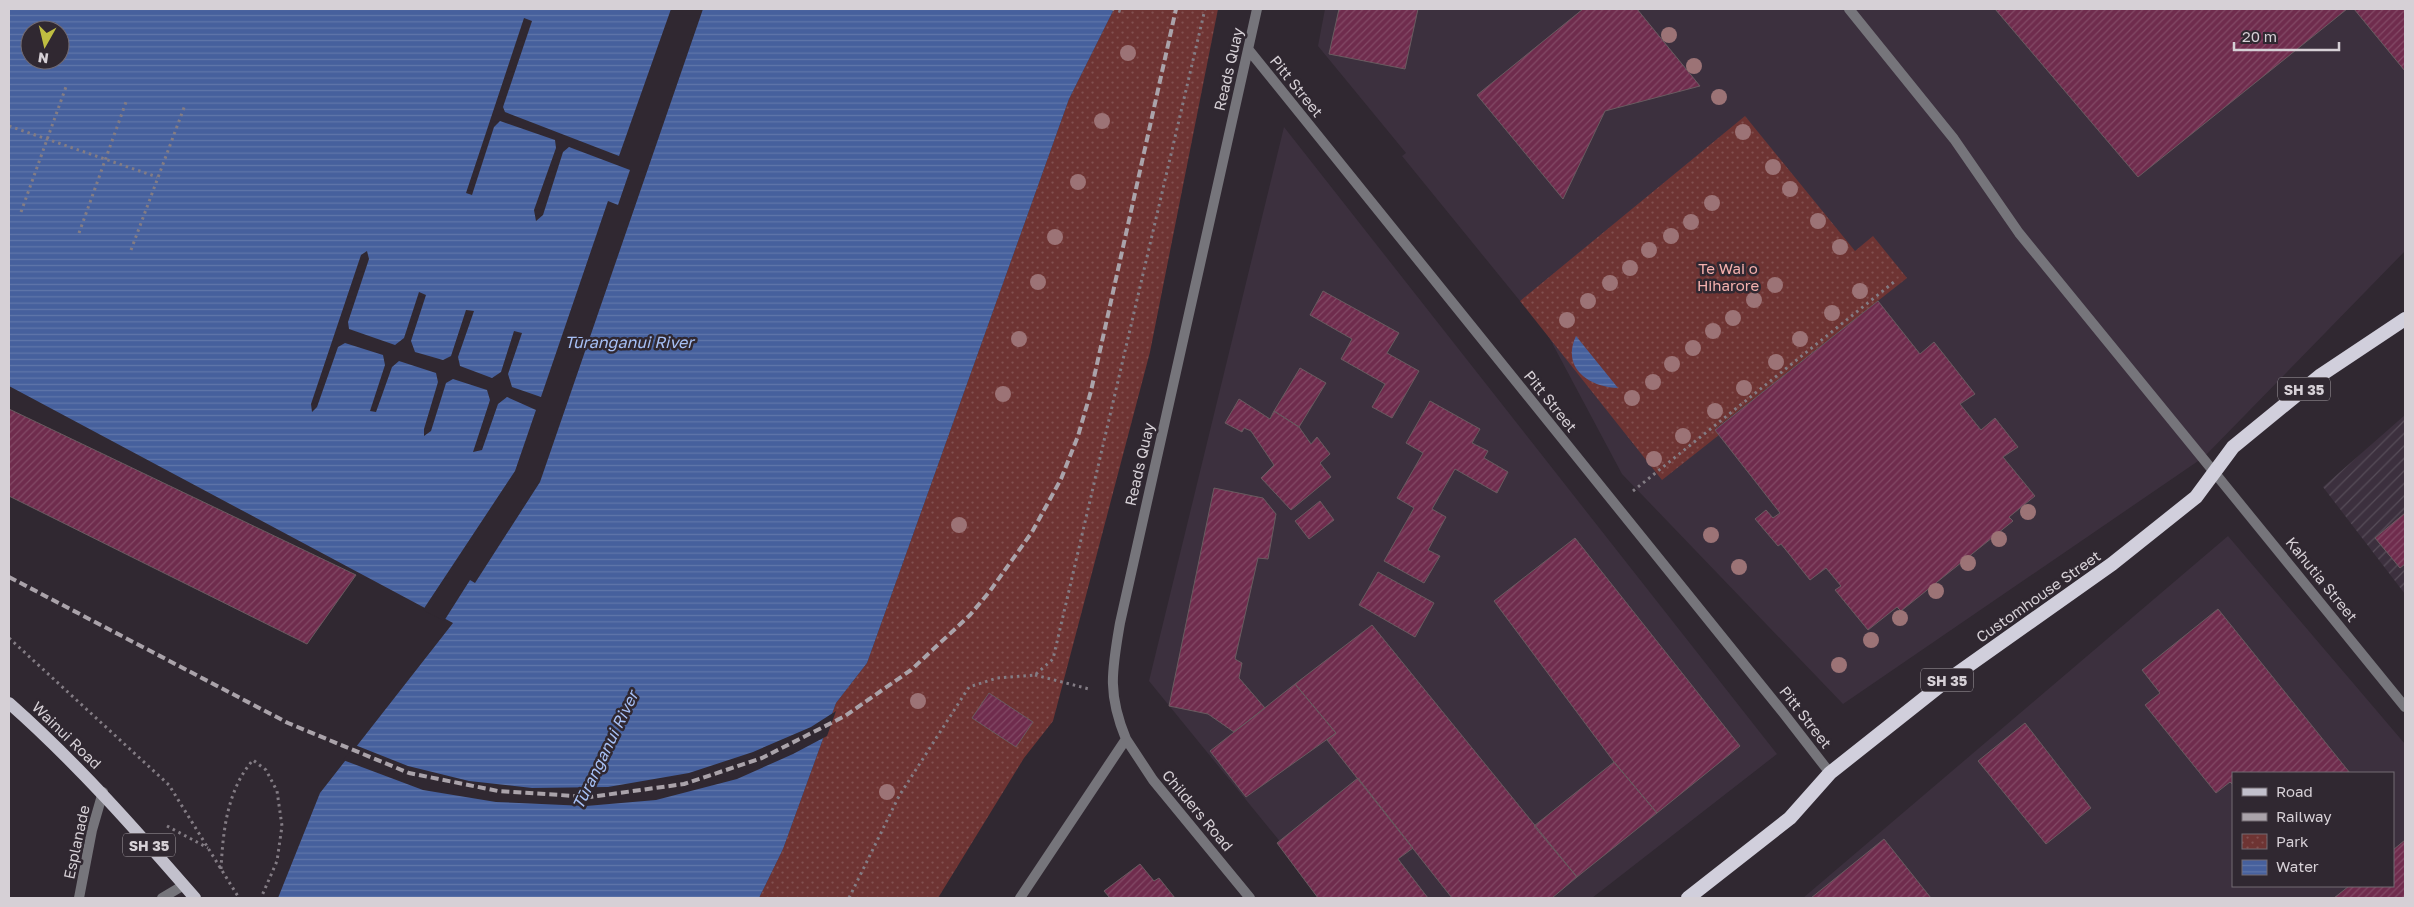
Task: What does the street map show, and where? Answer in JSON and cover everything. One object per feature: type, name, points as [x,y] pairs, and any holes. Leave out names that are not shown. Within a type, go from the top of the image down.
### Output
[{"type":"highway","name":"Customhouse Street","points":[[1688,898],[1790,818],[1830,773],[1941,685],[2112,564],[2196,496],[2233,447],[2314,381],[2405,319]]},
{"type":"main road","name":"Wainui Road","points":[[9,703],[59,747],[103,792]]},
{"type":"main road","name":"SH 35","points":[[103,792],[195,898]]},
{"type":"street","name":"Reads Quay","points":[[1126,738],[1112,695],[1114,658],[1129,576],[1257,9]]},
{"type":"street","name":"Kahutia Street","points":[[1849,9],[1954,139],[2019,233],[2405,707]]},
{"type":"street","name":"Pitt Street","points":[[1248,50],[1787,717],[1830,773]]},
{"type":"street","points":[[1020,898],[1126,738]]},
{"type":"street","name":"Childers Road","points":[[1126,738],[1153,780],[1250,898]]},
{"type":"street","name":"Esplanade","points":[[79,898],[92,830],[103,792]]},
{"type":"street","points":[[162,898],[184,885]]},
{"type":"path","points":[[1112,9],[1123,10]]},
{"type":"path","points":[[1035,675],[1053,659],[1205,9]]},
{"type":"path","points":[[21,212],[67,84]]},
{"type":"path","points":[[79,233],[126,102]]},
{"type":"path","points":[[131,250],[185,105]]},
{"type":"path","points":[[9,126],[157,177]]},
{"type":"path","points":[[1656,472],[1894,282]]},
{"type":"path","points":[[1883,290],[1887,294]]},
{"type":"path","points":[[9,638],[170,784],[239,898]]},
{"type":"path","points":[[849,898],[899,796],[969,687],[996,678],[1035,675],[1112,695]]},
{"type":"path","points":[[221,870],[222,838],[230,802],[244,771],[253,760],[266,770],[277,791],[282,826],[277,861],[261,898]]},
{"type":"shaded area","points":[[1325,9],[2405,9],[2405,251],[2204,457],[1843,704],[1622,474],[1535,311],[1524,298],[1520,301],[1402,156],[1406,153],[1318,46]]},
{"type":"shaded area","points":[[1284,127],[1777,754],[1592,898],[1326,898],[1149,681]]},
{"type":"shaded area","points":[[2405,415],[2405,594],[2323,487]]},
{"type":"shaded area","points":[[2228,536],[2405,744],[2405,898],[1803,898]]},
{"type":"green space","points":[[1114,9],[1218,9],[1150,352],[1053,721],[1024,758],[938,898],[759,898],[783,849],[836,703],[867,663],[1069,99]]},
{"type":"green space","name":"Te Wai o Hiharore","points":[[1745,116],[1855,251],[1873,236],[1907,278],[1715,429],[1719,435],[1662,480],[1520,301]]},
{"type":"water","name":"Tūranganui River","points":[[9,9],[1114,9],[1069,99],[867,663],[836,703],[783,849],[759,898],[278,898],[320,793],[453,623],[9,386]]},
{"type":"water","points":[[1576,336],[1618,388],[1597,384],[1580,374],[1572,357],[1572,347]]},
{"type":"pier","points":[[671,9],[703,9],[540,482],[475,583],[470,580],[444,621],[423,610],[515,471],[536,410],[507,397],[498,404],[482,450],[473,452],[490,400],[487,390],[453,379],[446,383],[431,431],[424,436],[424,429],[438,382],[436,373],[399,361],[392,367],[376,412],[370,411],[385,365],[383,355],[345,343],[338,347],[317,407],[312,412],[311,404],[361,255],[367,251],[369,259],[348,322],[349,329],[395,345],[404,338],[419,292],[426,295],[411,341],[415,352],[443,360],[451,356],[466,310],[474,311],[458,357],[460,366],[492,378],[501,372],[514,331],[522,333],[508,374],[512,387],[541,397],[608,201],[618,205],[630,170],[569,147],[563,152],[543,215],[536,221],[534,210],[556,148],[555,140],[500,121],[494,127],[472,195],[466,193],[524,18],[532,21],[503,107],[505,112],[619,156]]},
{"type":"pier","points":[[836,711],[827,736],[793,754],[737,779],[656,800],[586,806],[496,802],[423,790],[343,760],[355,745],[408,766],[469,781],[532,788],[608,787],[689,773],[753,752],[811,727]]},
{"type":"building","points":[[1339,9],[1418,9],[1405,69],[1329,54]]},
{"type":"building","points":[[1583,9],[1637,9],[1700,86],[1605,111],[1563,199],[1477,95]]},
{"type":"building","points":[[1995,9],[2347,9],[2138,177]]},
{"type":"building","points":[[2354,9],[2405,9],[2405,71]]},
{"type":"building","points":[[1323,291],[1399,333],[1387,353],[1419,371],[1392,418],[1372,407],[1385,384],[1341,359],[1352,339],[1310,315]]},
{"type":"building","points":[[1878,301],[1920,354],[1934,342],[1975,394],[1960,404],[1981,430],[1995,418],[2018,447],[2003,457],[2035,496],[2009,517],[2013,521],[1901,611],[1897,607],[1868,630],[1835,590],[1841,586],[1826,568],[1810,580],[1781,544],[1778,546],[1755,519],[1766,510],[1773,518],[1780,513],[1715,430]]},
{"type":"building","points":[[1300,368],[1326,383],[1299,427],[1274,411]]},
{"type":"building","points":[[1239,399],[1270,419],[1274,411],[1299,427],[1311,444],[1317,437],[1330,454],[1320,463],[1331,477],[1291,510],[1261,478],[1274,465],[1251,431],[1244,428],[1242,432],[1225,423]]},
{"type":"building","points":[[1430,401],[1480,429],[1472,443],[1488,451],[1484,458],[1508,472],[1497,493],[1455,469],[1432,509],[1446,517],[1428,550],[1440,556],[1424,583],[1384,561],[1414,508],[1397,498],[1423,453],[1406,443]]},
{"type":"building","points":[[9,409],[356,575],[307,644],[9,496]]},
{"type":"building","points":[[1214,488],[1263,498],[1276,514],[1268,559],[1258,558],[1235,659],[1242,663],[1239,678],[1265,708],[1234,732],[1208,714],[1169,706]]},
{"type":"building","points":[[1320,501],[1334,520],[1309,539],[1295,521]]},
{"type":"building","points":[[2405,513],[2405,564],[2400,568],[2375,538]]},
{"type":"building","points":[[1575,538],[1740,746],[1657,813],[1614,762],[1494,601]]},
{"type":"building","points":[[1378,572],[1434,603],[1415,637],[1359,605]]},
{"type":"building","points":[[2218,609],[2349,772],[2232,772],[2232,784],[2230,782],[2216,793],[2145,705],[2160,693],[2142,670]]},
{"type":"building","points":[[1372,625],[1577,877],[1552,898],[1452,898],[1327,740],[1336,733],[1295,684]]},
{"type":"building","points":[[1295,684],[1336,733],[1246,797],[1210,751]]},
{"type":"building","points":[[989,693],[1033,722],[1016,747],[972,718]]},
{"type":"building","points":[[2025,723],[2091,808],[2046,844],[1978,761]]},
{"type":"building","points":[[1614,762],[1657,813],[1577,877],[1534,826]]},
{"type":"building","points":[[1358,778],[1413,848],[1398,859],[1428,898],[1318,898],[1277,843]]},
{"type":"building","points":[[1884,839],[1931,898],[1811,898]]},
{"type":"building","points":[[2405,840],[2405,898],[2334,898],[2348,887],[2394,887],[2394,849]]},
{"type":"building","points":[[1140,864],[1154,881],[1159,878],[1175,898],[1110,898],[1104,891]]},
{"type":"railway","points":[[9,577],[288,723],[409,773],[498,791],[590,797],[684,784],[762,758],[845,716],[911,670],[970,615],[990,591],[1032,532],[1061,479],[1078,436],[1091,391],[1176,9]]}]
